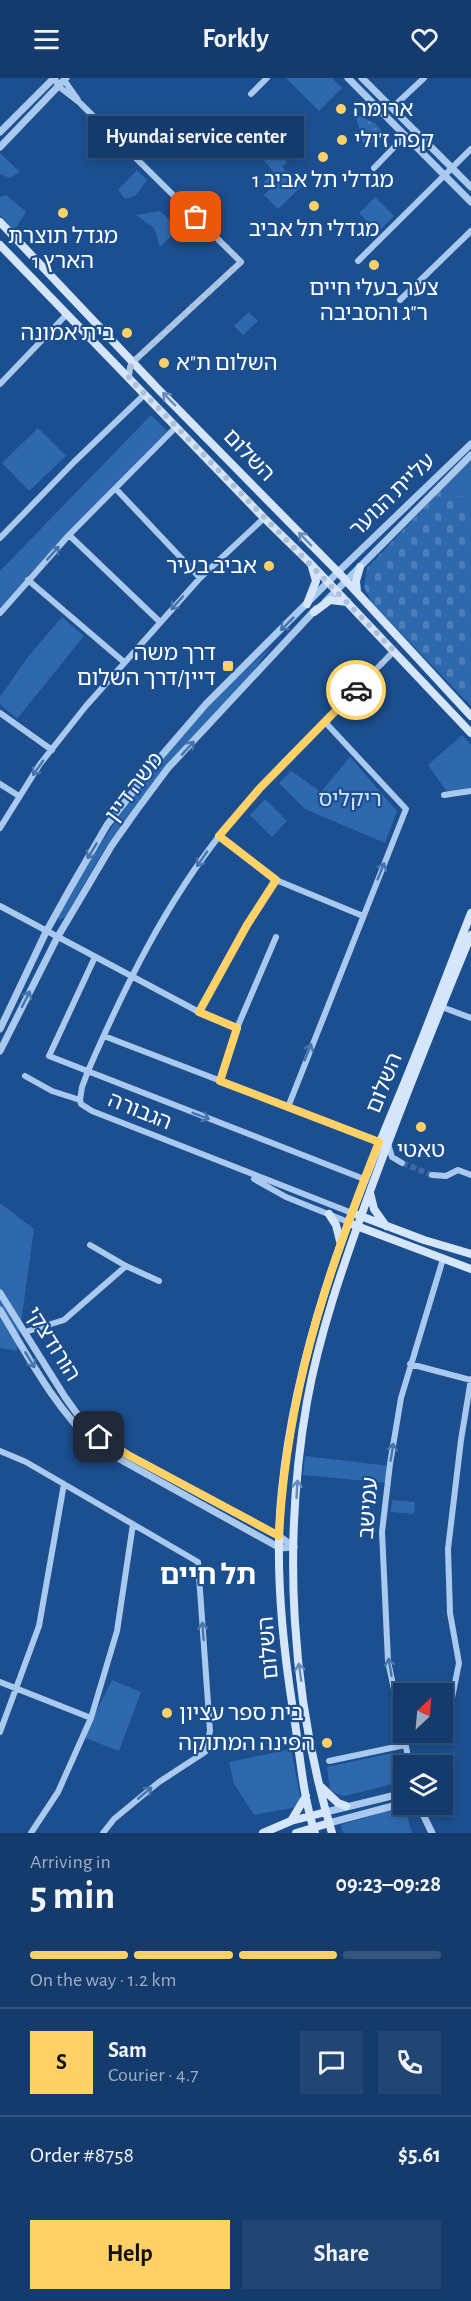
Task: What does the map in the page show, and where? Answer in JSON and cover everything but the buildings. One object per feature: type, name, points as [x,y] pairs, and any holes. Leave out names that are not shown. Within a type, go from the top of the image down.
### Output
[{"type":"main road","name":"השלום","points":[[0,222],[338,572],[471,716]]},
{"type":"main road","name":"השלום","points":[[0,245],[309,562],[471,733]]},
{"type":"main road","points":[[307,604],[316,581],[309,562]]},
{"type":"main road","points":[[358,595],[356,581],[360,567]]},
{"type":"main road","points":[[314,612],[330,600],[346,602]]},
{"type":"main road","name":"השלום","points":[[332,1833],[311,1755],[296,1643],[294,1547],[298,1462],[307,1401],[335,1292],[370,1193],[383,1143],[471,913]]},
{"type":"main road","name":"השלום","points":[[314,1830],[306,1796],[283,1646],[279,1536],[282,1489],[295,1401],[313,1326],[340,1242],[364,1179],[383,1143],[471,935]]},
{"type":"main road","points":[[370,1193],[374,1209],[386,1226]]},
{"type":"main road","name":"הגבורה","points":[[352,1213],[471,1254]]},
{"type":"main road","points":[[329,1214],[336,1225],[340,1242]]},
{"type":"main road","points":[[348,1222],[471,1269]]},
{"type":"main road","points":[[318,1783],[334,1799],[346,1806]]},
{"type":"main road","points":[[291,1821],[306,1796]]},
{"type":"main road","points":[[263,1833],[291,1821],[326,1812]]},
{"type":"main road","points":[[296,1833],[314,1830],[329,1823]]},
{"type":"street","points":[[0,132],[54,78],[58,86],[80,103],[241,262],[134,361],[129,370],[129,378]]},
{"type":"street","points":[[348,78],[471,202]]},
{"type":"street","points":[[362,78],[471,187]]},
{"type":"street","points":[[393,107],[423,78]]},
{"type":"street","points":[[0,147],[65,79],[80,103]]},
{"type":"street","points":[[251,94],[264,79]]},
{"type":"street","points":[[374,168],[405,136]]},
{"type":"street","points":[[358,261],[471,149]]},
{"type":"street","points":[[400,300],[471,231]]},
{"type":"street","points":[[0,384],[67,314]]},
{"type":"street","points":[[0,538],[145,394]]},
{"type":"street","points":[[0,613],[69,536],[176,427]]},
{"type":"street","name":"עליית הנוער","points":[[338,572],[471,444]]},
{"type":"street","name":"עליית הנוער","points":[[346,581],[471,455]]},
{"type":"street","points":[[116,489],[200,578]]},
{"type":"street","points":[[0,828],[19,796],[52,750],[123,662],[200,578],[264,518]]},
{"type":"street","points":[[69,536],[160,622]]},
{"type":"street","name":"משה דיין","points":[[0,1029],[46,932],[107,825],[156,762],[207,704],[338,572]]},
{"type":"street","points":[[28,580],[123,662]]},
{"type":"street","name":"משה דיין","points":[[0,1052],[57,938],[112,845],[163,775],[314,612],[346,581]]},
{"type":"street","points":[[80,1100],[88,1071],[131,976],[158,927],[219,836],[260,788],[394,651]]},
{"type":"street","points":[[0,713],[52,750]]},
{"type":"street","points":[[288,1107],[406,809],[325,722]]},
{"type":"street","points":[[0,784],[19,796]]},
{"type":"street","points":[[444,795],[471,791]]},
{"type":"street","points":[[219,836],[276,880],[363,916]]},
{"type":"street","points":[[199,1012],[247,925],[276,880]]},
{"type":"street","points":[[0,906],[199,1012],[237,1028]]},
{"type":"street","points":[[220,1081],[237,1028],[276,937]]},
{"type":"street","points":[[95,957],[49,1056],[364,1179]]},
{"type":"street","points":[[442,1007],[471,1018]]},
{"type":"street","points":[[104,1036],[383,1143],[392,1157],[402,1163]]},
{"type":"street","name":"הגבורה","points":[[25,1076],[52,1091],[80,1100],[86,1108],[352,1213]]},
{"type":"street","points":[[432,1175],[446,1176],[458,1170],[471,1175]]},
{"type":"street","name":"הגבורה","points":[[246,1173],[271,1191],[348,1222]]},
{"type":"street","points":[[90,1245],[126,1266],[159,1281]]},
{"type":"street","name":"עמישב","points":[[407,1755],[388,1661],[382,1532],[399,1409],[410,1364],[443,1259]]},
{"type":"street","points":[[25,1332],[64,1320],[126,1266]]},
{"type":"street","name":"הורודצקי","points":[[0,1293],[80,1418],[99,1437],[279,1536],[294,1547]]},
{"type":"street","name":"הורודצקי","points":[[0,1310],[58,1404],[76,1427],[96,1446],[280,1548]]},
{"type":"street","points":[[410,1364],[471,1380],[461,1440],[448,1549],[450,1613],[459,1663],[453,1693]]},
{"type":"street","points":[[0,1451],[26,1462],[198,1562],[210,1731],[205,1752],[159,1782],[114,1819],[103,1833]]},
{"type":"street","points":[[0,1732],[39,1626],[64,1484]]},
{"type":"street","points":[[31,1833],[57,1792],[92,1718],[117,1631],[133,1524]]},
{"type":"street","points":[[280,1548],[294,1547]]},
{"type":"street","points":[[0,1682],[92,1718]]},
{"type":"street","points":[[329,1761],[405,1745]]},
{"type":"street","points":[[326,1812],[346,1806],[393,1800]]},
{"type":"street","points":[[329,1823],[393,1803]]},
{"type":"street","points":[[425,1815],[432,1833]]},
{"type":"green space","points":[[286,78],[332,78],[342,88],[319,111]]},
{"type":"green space","points":[[355,114],[375,123],[387,138],[364,145]]},
{"type":"green space","points":[[265,149],[276,161],[281,157],[287,162],[282,167],[295,181],[300,176],[306,182],[278,209],[264,195],[269,190],[263,183],[274,172],[259,155]]},
{"type":"green space","points":[[0,153],[20,172],[10,178],[0,174]]},
{"type":"green space","points":[[137,170],[147,180],[135,196],[125,199],[118,190]]},
{"type":"green space","points":[[6,195],[26,212],[14,231],[0,215],[0,197]]},
{"type":"green space","points":[[375,197],[394,216],[378,232],[359,213]]},
{"type":"green space","points":[[160,211],[172,222],[182,226],[160,247],[154,228],[136,215]]},
{"type":"green space","points":[[249,312],[258,321],[243,335],[234,326]]},
{"type":"green space","points":[[151,415],[167,431],[67,534],[0,608],[0,571]]},
{"type":"green space","points":[[38,428],[66,456],[29,491],[2,463]]},
{"type":"green space","points":[[471,459],[471,498],[440,491]]},
{"type":"green space","points":[[440,491],[471,498],[471,706],[372,603],[364,587],[367,568]]},
{"type":"green space","points":[[62,617],[84,636],[17,719],[0,704],[0,697],[27,658]]},
{"type":"green space","points":[[271,647],[254,670],[187,742],[133,808],[104,850],[65,917],[60,920],[58,918],[60,911],[71,890],[149,775],[195,721]]},
{"type":"green space","points":[[462,735],[471,745],[471,789],[447,792],[428,765]]},
{"type":"green space","name":"ריקליס","points":[[350,757],[397,811],[385,843],[305,809],[279,783],[291,771],[321,792]]},
{"type":"green space","points":[[265,799],[287,821],[272,837],[250,815]]},
{"type":"green space","points":[[0,1203],[34,1229],[17,1351],[0,1348]]},
{"type":"green space","points":[[305,1456],[390,1466],[388,1483],[303,1475]]},
{"type":"green space","points":[[392,1500],[415,1502],[414,1514],[391,1512]]},
{"type":"green space","points":[[112,1680],[141,1692],[119,1751],[83,1737]]},
{"type":"green space","points":[[291,1749],[302,1806],[254,1815],[234,1784],[229,1762]]},
{"type":"green space","points":[[393,1753],[393,1784],[345,1796],[337,1794],[330,1789],[327,1767]]},
{"type":"green space","points":[[393,1809],[393,1815],[407,1815],[412,1833],[343,1833],[341,1825]]},
{"type":"tunnel","points":[[402,1163],[432,1175]]},
{"type":"way so far","points":[[196,217],[241,262],[131,364],[129,378],[394,651],[356,690]]},
{"type":"place","name":"ארומה","points":[[341,109]]},
{"type":"place","name":"קפה ז'ולי","points":[[342,140]]},
{"type":"place","name":"מגדלי תל אביב 1","points":[[323,157]]},
{"type":"place","name":"מגדלי תל אביב","points":[[314,206]]},
{"type":"place","name":"מגדל תוצרת הארץ 1","points":[[63,213]]},
{"type":"place","name":"Hyundai service center","points":[[196,217]]},
{"type":"place","name":"צער בעלי חיים ר\"ג והסביבה","points":[[374,265]]},
{"type":"place","name":"בית אמונה","points":[[127,333]]},
{"type":"place","name":"השלום ת\"א","points":[[164,363]]},
{"type":"place","name":"אביב בעיר","points":[[269,566]]},
{"type":"place","name":"דרך משה דיין/דרך השלום","points":[[228,666]]},
{"type":"place","name":"טאטי","points":[[421,1127]]},
{"type":"place","name":"בית ספר עציון","points":[[167,1713]]},
{"type":"place","name":"הפינה המתוקה","points":[[327,1743]]},
{"type":"district","name":"תל חיים","points":[[208,1576]]},
{"type":"route","points":[[99,1437],[279,1536],[282,1489],[295,1401],[313,1326],[340,1242],[379,1142],[220,1081],[237,1028],[199,1012],[247,925],[276,880],[219,836],[260,788],[356,690]]}]
